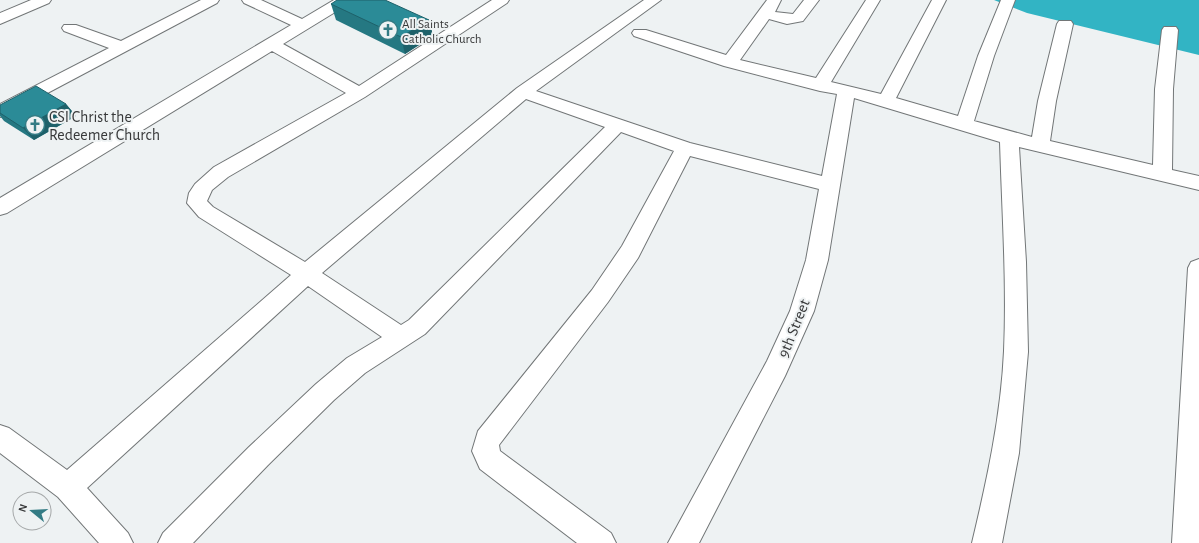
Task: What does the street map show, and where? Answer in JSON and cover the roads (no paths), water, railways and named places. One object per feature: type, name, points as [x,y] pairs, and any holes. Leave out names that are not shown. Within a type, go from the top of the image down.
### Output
[{"type":"street","points":[[0,20],[44,0]]},
{"type":"street","points":[[0,111],[212,0]]},
{"type":"street","points":[[249,0],[303,25]]},
{"type":"street","points":[[0,208],[345,0]]},
{"type":"street","points":[[402,338],[307,274],[206,212],[198,203],[198,194],[204,185],[221,172],[359,93],[502,0]]},
{"type":"street","points":[[68,487],[307,274],[523,92],[654,0]]},
{"type":"street","points":[[730,62],[766,14],[774,0]]},
{"type":"street","points":[[766,14],[787,19],[798,18],[812,0]]},
{"type":"street","points":[[820,86],[873,0]]},
{"type":"street","points":[[886,101],[939,0]]},
{"type":"street","points":[[964,125],[986,56],[1008,0]]},
{"type":"street","points":[[1040,146],[1047,101],[1065,24]]},
{"type":"street","points":[[70,28],[122,47]]},
{"type":"street","points":[[1162,174],[1164,89],[1170,30]]},
{"type":"street","points":[[640,33],[730,62],[820,86],[886,101],[1009,138],[1199,183]]},
{"type":"street","points":[[271,44],[359,93]]},
{"type":"street","points":[[523,92],[685,148],[829,185]]},
{"type":"street","name":"9th Street","points":[[683,543],[776,368],[802,311],[817,260],[846,92]]},
{"type":"street","points":[[173,543],[278,438],[348,372],[364,359],[402,338],[417,327],[617,125]]},
{"type":"street","points":[[987,543],[1006,453],[1016,352],[1015,262],[1009,138]]},
{"type":"street","points":[[601,543],[490,460],[485,450],[487,440],[600,296],[630,252],[685,148]]},
{"type":"street","points":[[1187,543],[1194,495],[1199,268]]},
{"type":"street","points":[[0,437],[68,487],[118,543]]},
{"type":"water","points":[[994,0],[1199,0],[1199,55],[1027,13]]},
{"type":"place","name":"All Saints Catholic Church","points":[[388,30]]},
{"type":"place","name":"CSI Christ the Redeemer Church","points":[[35,125]]}]
